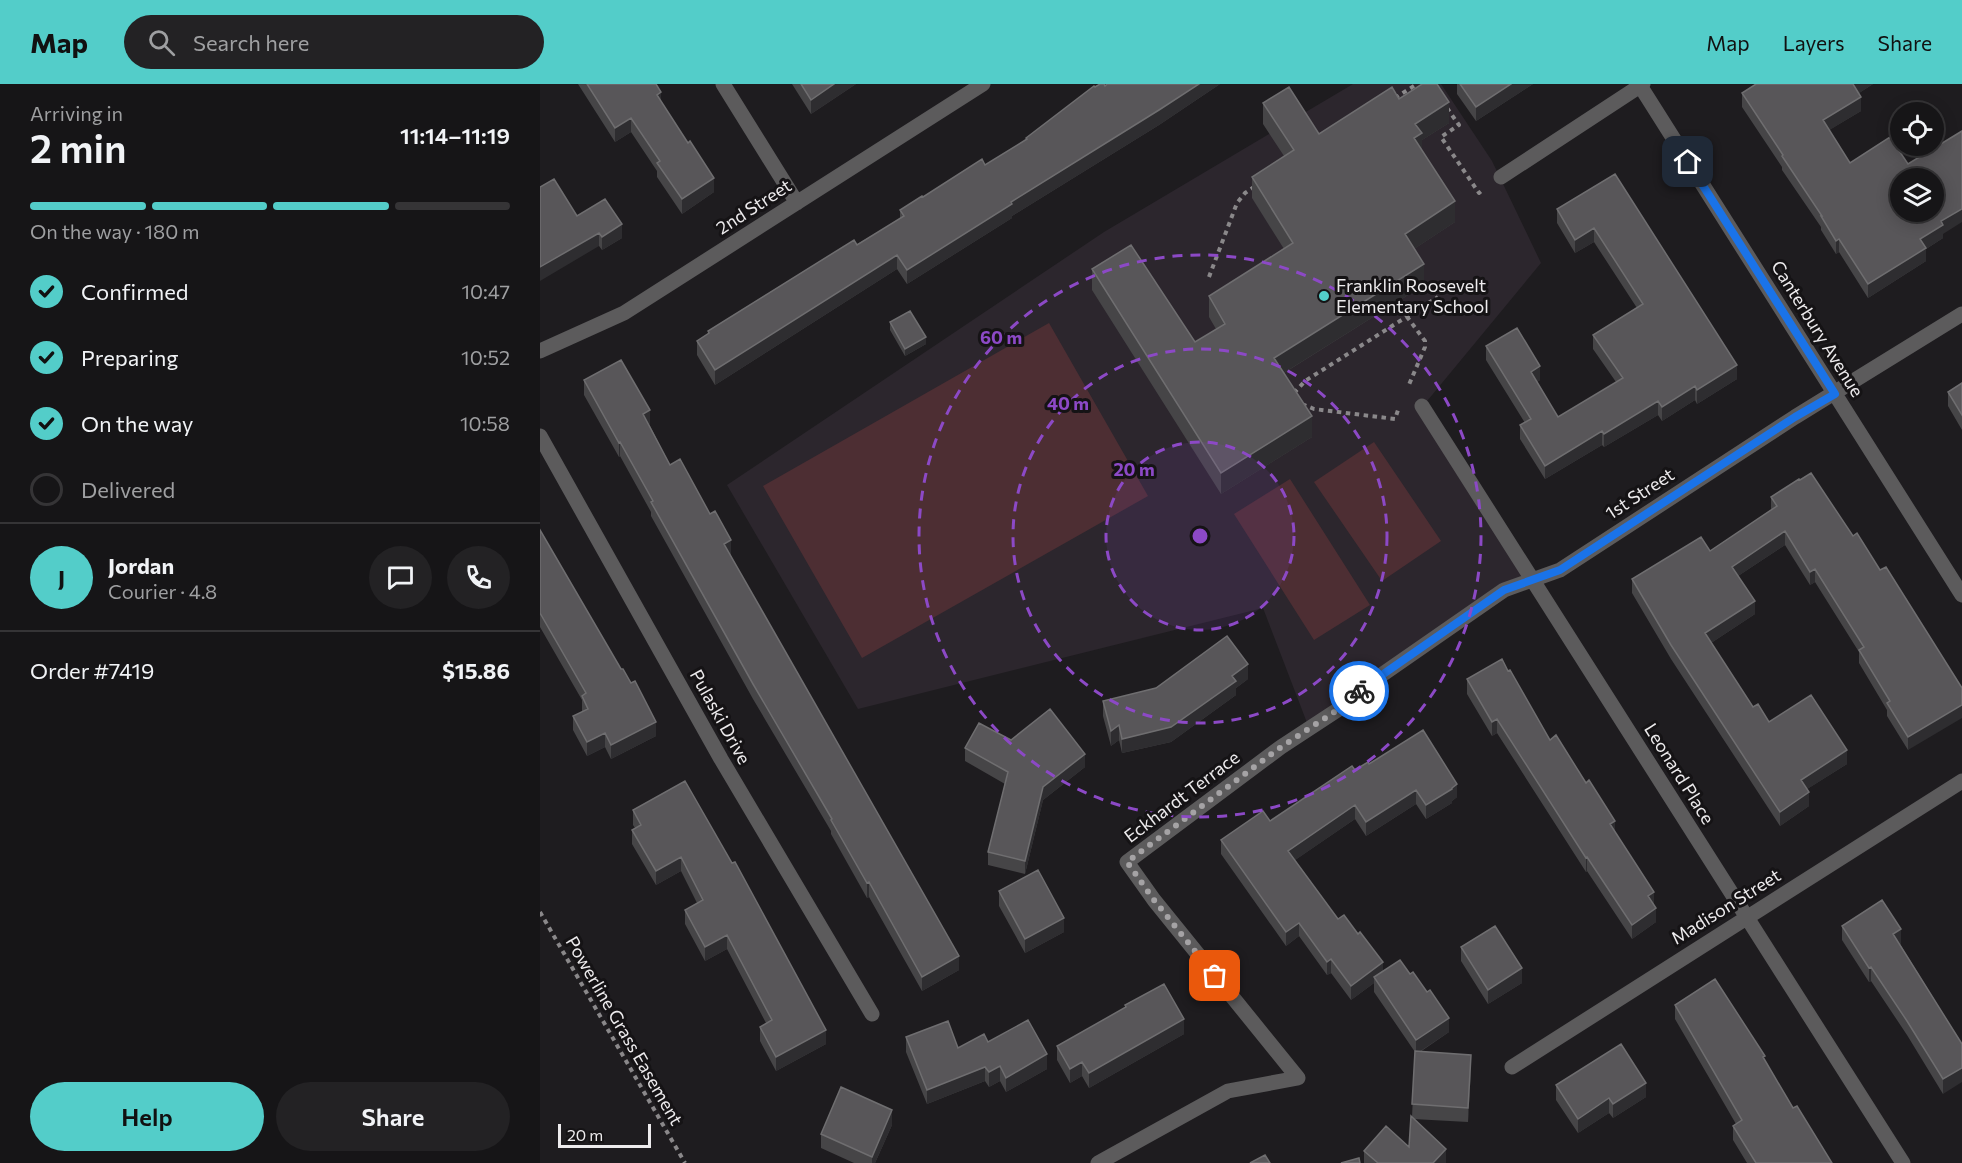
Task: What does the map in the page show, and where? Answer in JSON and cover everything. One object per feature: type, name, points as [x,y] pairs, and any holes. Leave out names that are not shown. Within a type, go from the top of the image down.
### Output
[{"type":"street","points":[[723,84],[797,202]]},
{"type":"street","name":"2nd Street","points":[[540,351],[624,313],[983,84]]},
{"type":"street","points":[[1501,177],[1641,85]]},
{"type":"street","name":"Canterbury Avenue","points":[[1641,85],[1962,595]]},
{"type":"street","name":"1st Street","points":[[1342,707],[1357,692],[1504,590],[1560,570],[1795,417],[1962,314]]},
{"type":"street","name":"Leonard Place","points":[[1422,406],[1903,1163]]},
{"type":"street","name":"Pulaski Drive","points":[[540,436],[721,759],[872,1014]]},
{"type":"street","name":"Eckhardt Terrace","points":[[1098,1163],[1228,1091],[1298,1078],[1154,900],[1127,862],[1281,747],[1342,707]]},
{"type":"street","name":"Madison Street","points":[[1512,1067],[1962,781]]},
{"type":"path","points":[[1387,103],[1418,84]]},
{"type":"path","points":[[1442,100],[1459,125],[1441,137],[1479,193],[1501,177]]},
{"type":"path","points":[[1209,277],[1237,204],[1245,193],[1255,186]]},
{"type":"path","points":[[1292,396],[1305,381],[1438,297]]},
{"type":"path","points":[[1396,302],[1425,341],[1425,347],[1404,398]]},
{"type":"path","points":[[1298,402],[1314,409],[1395,419],[1399,408]]},
{"type":"path","name":"Powerline Grass Easement","points":[[540,912],[685,1163]]},
{"type":"shaded area","points":[[1353,84],[1441,84],[1492,161],[1541,263],[1423,406],[1533,580],[1309,728],[1263,608],[858,709],[727,485],[1104,232]]},
{"type":"shaded area","points":[[1049,323],[1148,496],[862,658],[763,486]]},
{"type":"shaded area","points":[[1374,442],[1441,541],[1382,581],[1314,482]]},
{"type":"shaded area","points":[[1290,479],[1370,605],[1314,640],[1234,514]]},
{"type":"building","points":[[587,84],[656,84],[661,92],[657,95],[714,178],[682,199],[657,163],[660,161],[631,118],[615,128]]},
{"type":"building","points":[[801,84],[834,84],[811,100]]},
{"type":"building","points":[[1100,84],[1105,86],[1107,84],[1199,84],[907,270],[897,255],[715,370],[697,341],[709,333],[708,331],[854,240],[857,245],[904,216],[900,210],[982,159],[985,165],[1027,139],[1094,86]]},
{"type":"building","name":"Franklin Roosevelt Elementary School","points":[[1422,84],[1437,84],[1449,102],[1415,124],[1422,133],[1414,138],[1455,201],[1405,234],[1424,264],[1274,358],[1312,416],[1221,473],[1092,269],[1131,245],[1195,342],[1225,324],[1209,296],[1293,243],[1252,177],[1294,150],[1263,103],[1289,87],[1319,134],[1392,87],[1399,99]]},
{"type":"building","points":[[1460,84],[1511,84],[1476,107]]},
{"type":"building","points":[[1756,84],[1853,84],[1861,97],[1823,120],[1850,163],[1890,137],[1890,156],[1903,156],[1908,164],[1921,156],[1944,156],[1944,142],[1962,131],[1962,209],[1944,219],[1944,168],[1890,168],[1890,222],[1942,222],[1943,225],[1920,239],[1926,248],[1868,284],[1839,239],[1836,241],[1742,93]]},
{"type":"building","points":[[1615,174],[1737,365],[1697,390],[1695,386],[1662,407],[1658,401],[1604,434],[1602,431],[1545,466],[1520,425],[1531,419],[1486,346],[1517,328],[1540,366],[1531,372],[1558,417],[1623,378],[1593,335],[1643,304],[1594,228],[1575,240],[1557,209]]},
{"type":"building","points":[[554,179],[577,216],[605,199],[622,224],[602,237],[599,233],[540,267],[540,187]]},
{"type":"building","points":[[910,311],[926,337],[905,349],[890,322]]},
{"type":"building","points":[[621,360],[650,410],[643,414],[670,465],[680,459],[710,514],[715,511],[731,540],[724,544],[959,956],[922,977],[753,684],[584,380]]},
{"type":"building","points":[[1962,383],[1962,415],[1948,392]]},
{"type":"building","points":[[1811,473],[1853,536],[1857,533],[1880,570],[1886,567],[1962,688],[1962,705],[1908,737],[1887,703],[1890,701],[1859,650],[1864,647],[1815,569],[1810,572],[1785,531],[1732,567],[1755,601],[1705,633],[1753,707],[1758,704],[1769,722],[1811,695],[1847,750],[1801,780],[1809,792],[1780,812],[1671,645],[1632,579],[1701,537],[1710,551],[1777,506],[1771,497]]},
{"type":"building","points":[[540,530],[621,669],[631,683],[635,681],[656,722],[611,745],[605,733],[587,742],[573,716],[588,709],[582,696],[586,693],[540,613]]},
{"type":"building","points":[[1227,636],[1248,664],[1232,676],[1236,681],[1171,727],[1122,739],[1119,725],[1111,731],[1103,701],[1156,688]]},
{"type":"building","points":[[1502,659],[1550,740],[1556,735],[1586,783],[1589,780],[1615,821],[1610,824],[1654,892],[1648,896],[1656,908],[1632,925],[1497,719],[1492,722],[1467,679]]},
{"type":"building","points":[[1050,709],[1085,754],[1043,787],[1025,861],[988,852],[1008,772],[965,748],[979,723],[1011,740]]},
{"type":"building","points":[[1423,730],[1457,784],[1452,789],[1426,805],[1416,790],[1366,822],[1355,805],[1288,851],[1338,919],[1344,915],[1383,962],[1351,986],[1331,959],[1327,962],[1299,923],[1286,932],[1221,840],[1263,811],[1270,821],[1352,766],[1355,770],[1368,762],[1369,764]]},
{"type":"building","points":[[685,781],[732,863],[735,862],[826,1030],[776,1057],[760,1027],[772,1020],[727,935],[705,947],[685,910],[703,900],[681,857],[656,871],[632,830],[641,825],[633,810]]},
{"type":"building","points":[[1038,870],[1064,918],[1025,939],[999,891]]},
{"type":"building","points":[[1882,900],[1901,929],[1893,934],[1962,1044],[1962,1068],[1943,1079],[1907,1021],[1842,926]]},
{"type":"building","points":[[1495,926],[1522,968],[1488,990],[1461,947]]},
{"type":"building","points":[[1400,960],[1410,974],[1413,972],[1427,992],[1430,990],[1449,1018],[1416,1040],[1374,977]]},
{"type":"building","points":[[1715,979],[1765,1056],[1763,1057],[1793,1108],[1797,1106],[1832,1163],[1756,1163],[1733,1126],[1742,1120],[1675,1005]]},
{"type":"building","points":[[1164,984],[1184,1019],[1089,1073],[1082,1062],[1070,1069],[1057,1046]]},
{"type":"building","points":[[1028,1020],[1047,1054],[1006,1078],[1000,1066],[989,1072],[985,1067],[927,1090],[906,1037],[948,1021],[958,1048],[984,1034],[988,1042]]},
{"type":"building","points":[[1621,1044],[1646,1083],[1613,1104],[1609,1098],[1578,1119],[1556,1085]]},
{"type":"building","points":[[1415,1051],[1471,1055],[1468,1108],[1412,1104]]},
{"type":"building","points":[[841,1087],[892,1110],[872,1157],[821,1134]]},
{"type":"building","points":[[1411,1116],[1446,1149],[1433,1163],[1378,1163],[1364,1151],[1386,1126],[1409,1147]]},
{"type":"building","points":[[1265,1155],[1270,1163],[1250,1163]]},
{"type":"building","points":[[1359,1158],[1360,1163],[1341,1163]]},
{"type":"way so far","points":[[1215,976],[1154,900],[1127,862],[1281,747],[1342,707],[1359,691]]},
{"type":"place","name":"Franklin Roosevelt Elementary School","points":[[1324,296]]},
{"type":"route","points":[[1359,691],[1504,590],[1560,570],[1795,417],[1835,394],[1688,162]]}]
